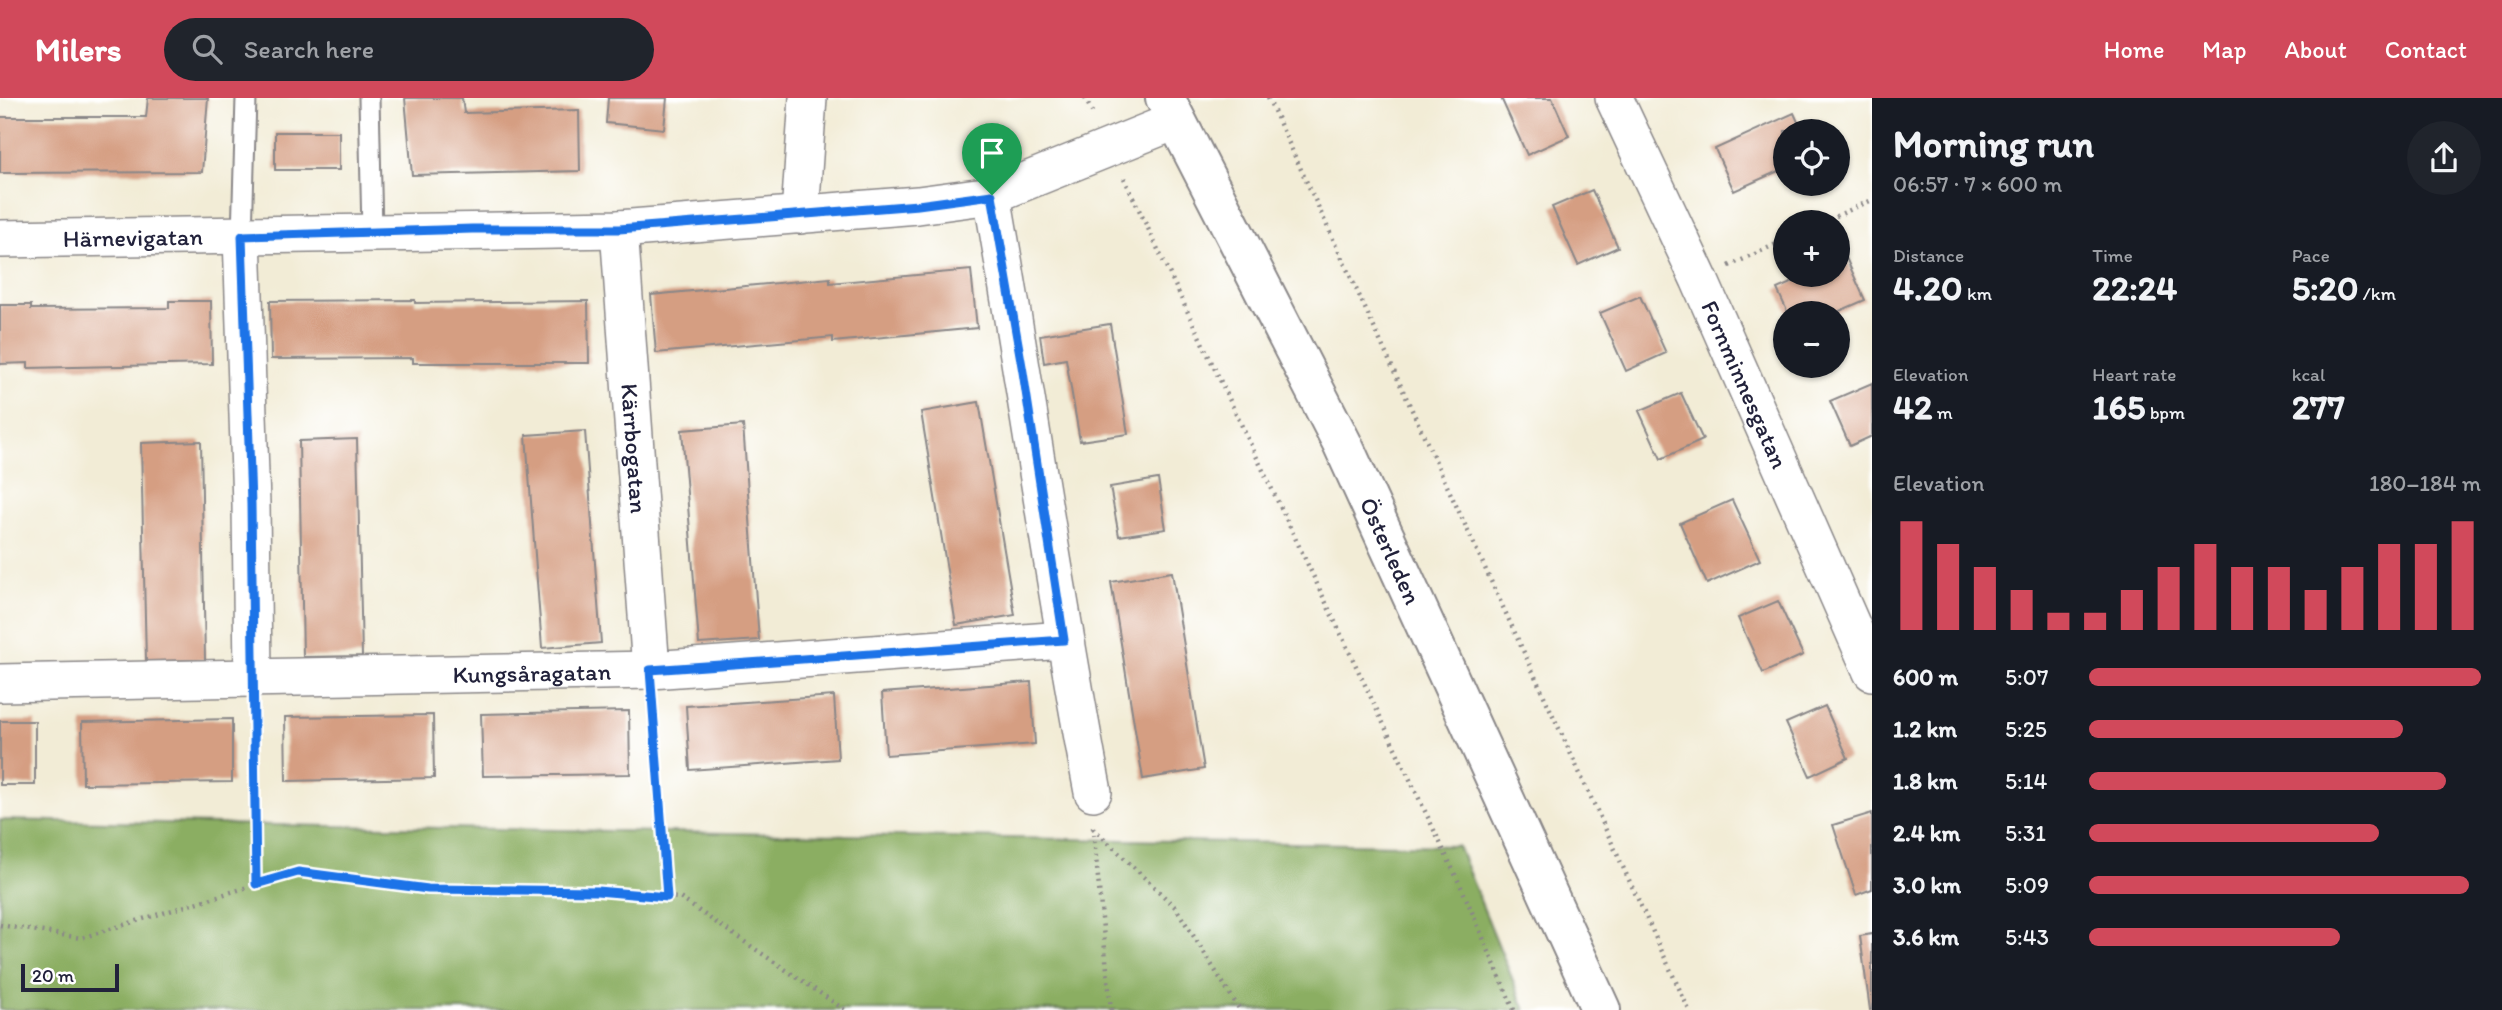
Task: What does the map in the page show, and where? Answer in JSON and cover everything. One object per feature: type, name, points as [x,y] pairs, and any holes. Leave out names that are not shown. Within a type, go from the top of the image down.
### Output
[{"type":"main road","name":"Österleden","points":[[1170,109],[1342,443],[1601,1010]]},
{"type":"street","points":[[800,215],[808,98]]},
{"type":"street","name":"Fornminnesgatan","points":[[1614,98],[1699,279],[1872,672]]},
{"type":"street","name":"Härnevigatan","points":[[0,239],[619,229],[918,205],[992,195],[1110,148],[1170,109]]},
{"type":"street","points":[[992,195],[1023,372],[1064,640],[1093,792]]},
{"type":"street","name":"Kärrbogatan","points":[[619,229],[650,670]]},
{"type":"street","points":[[242,236],[251,504],[253,677]]},
{"type":"street","name":"Kungsåragatan","points":[[0,682],[650,670],[1064,640]]},
{"type":"lane","points":[[242,236],[246,98]]},
{"type":"lane","points":[[369,98],[372,232]]},
{"type":"path","points":[[1085,98],[1463,891],[1514,1010]]},
{"type":"path","points":[[1268,98],[1689,1010]]},
{"type":"path","points":[[1850,210],[1872,200]]},
{"type":"path","points":[[1699,279],[1773,245]]},
{"type":"path","points":[[650,670],[667,897]]},
{"type":"path","points":[[253,677],[256,884]]},
{"type":"path","points":[[1093,792],[1093,828],[1111,1010]]},
{"type":"path","points":[[1093,828],[1176,908],[1240,1010]]},
{"type":"path","points":[[0,925],[81,937],[298,872],[428,889],[597,891],[680,898],[845,1010]]},
{"type":"green space","points":[[0,820],[1458,846],[1525,1010],[0,1010]]},
{"type":"building","points":[[148,98],[208,98],[202,172],[0,173],[0,117],[146,117]]},
{"type":"building","points":[[405,98],[462,98],[464,113],[579,110],[580,171],[412,175]]},
{"type":"building","points":[[608,98],[667,98],[664,129],[606,123]]},
{"type":"building","points":[[1501,98],[1552,98],[1569,136],[1527,155]]},
{"type":"building","points":[[1794,113],[1797,119],[1781,119]]},
{"type":"building","points":[[1773,123],[1773,173],[1734,191],[1715,149]]},
{"type":"building","points":[[275,132],[339,132],[339,170],[275,170]]},
{"type":"building","points":[[1592,190],[1618,247],[1578,265],[1552,207]]},
{"type":"building","points":[[1850,267],[1865,300],[1850,306],[1850,301],[1782,301],[1777,289],[1850,287]]},
{"type":"building","points":[[971,270],[977,328],[833,342],[833,337],[656,353],[651,295],[830,278],[830,283]]},
{"type":"building","points":[[1640,296],[1666,353],[1626,371],[1600,313]]},
{"type":"building","points":[[415,300],[415,303],[588,301],[589,363],[413,363],[413,358],[271,359],[270,301]]},
{"type":"building","points":[[169,301],[211,301],[212,364],[28,368],[28,363],[0,364],[0,305],[31,305],[31,309],[169,308]]},
{"type":"building","points":[[1110,324],[1128,434],[1080,441],[1066,359],[1044,363],[1040,335]]},
{"type":"building","points":[[1872,383],[1872,436],[1850,446],[1830,401]]},
{"type":"building","points":[[1681,393],[1703,440],[1661,459],[1639,411]]},
{"type":"building","points":[[979,402],[1015,615],[956,625],[921,412]]},
{"type":"building","points":[[743,425],[759,640],[699,644],[682,430]]},
{"type":"building","points":[[585,431],[601,643],[542,648],[526,435]]},
{"type":"building","points":[[357,439],[362,656],[303,657],[299,441]]},
{"type":"building","points":[[201,441],[205,660],[146,661],[141,443]]},
{"type":"building","points":[[1158,479],[1166,529],[1119,536],[1110,487]]},
{"type":"building","points":[[1732,500],[1760,560],[1707,584],[1680,523]]},
{"type":"building","points":[[1172,572],[1204,769],[1143,779],[1111,582]]},
{"type":"building","points":[[1778,601],[1803,655],[1763,673],[1738,618]]},
{"type":"building","points":[[1031,682],[1035,744],[886,755],[882,693]]},
{"type":"building","points":[[834,696],[838,759],[690,770],[686,706]]},
{"type":"building","points":[[1825,706],[1848,758],[1810,776],[1786,723]]},
{"type":"building","points":[[629,711],[630,774],[483,776],[481,714]]},
{"type":"building","points":[[433,715],[434,778],[286,781],[285,717]]},
{"type":"building","points":[[232,719],[232,782],[83,784],[82,722]]},
{"type":"building","points":[[0,721],[35,721],[35,785],[0,785]]},
{"type":"building","points":[[1872,813],[1872,889],[1856,895],[1833,825]]},
{"type":"building","points":[[1872,934],[1872,1010],[1870,1010],[1860,936]]},
{"type":"route","points":[[992,195],[1023,372],[1064,640],[650,670],[667,897],[597,891],[428,889],[298,872],[256,884],[251,504],[242,236],[472,229],[619,229],[717,219],[918,205],[992,195]]}]
